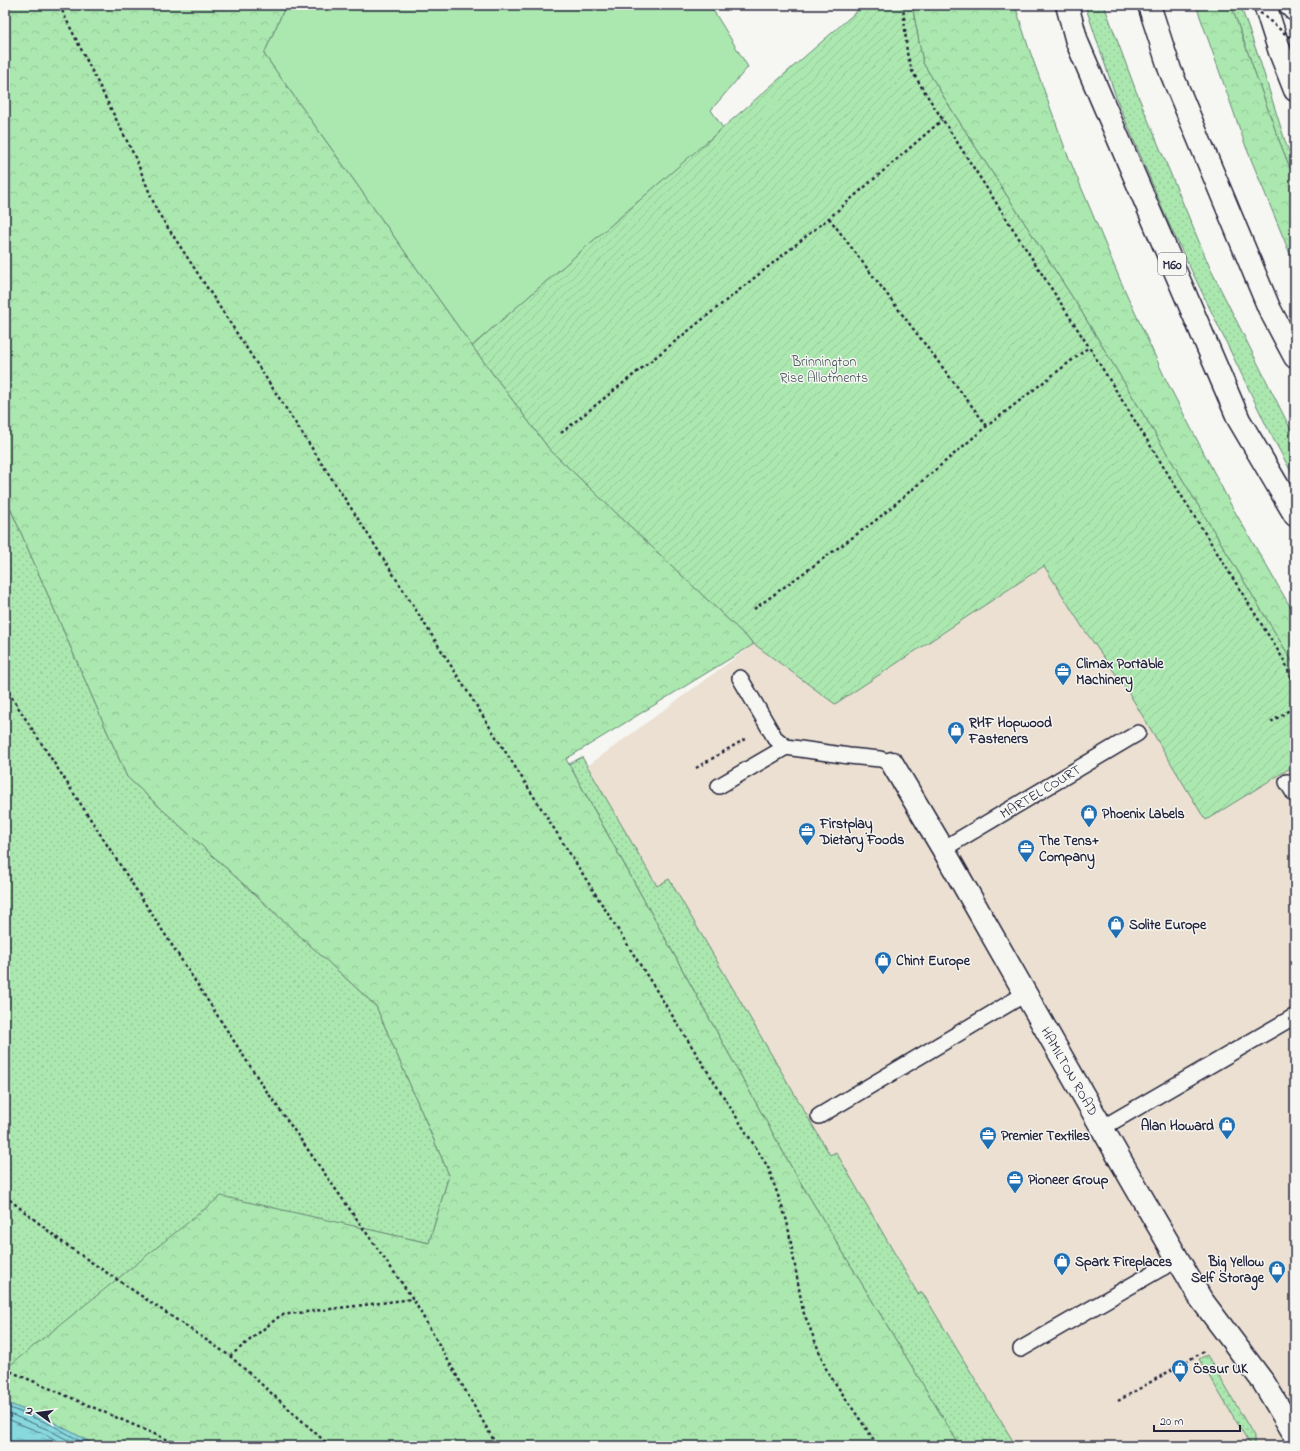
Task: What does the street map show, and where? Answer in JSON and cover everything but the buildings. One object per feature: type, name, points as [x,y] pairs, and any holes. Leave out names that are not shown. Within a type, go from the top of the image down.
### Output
[{"type":"main road","name":"M60","points":[[1067,5],[1078,42],[1239,420],[1295,515]]},
{"type":"main road","points":[[1148,5],[1170,70],[1269,308],[1295,357]]},
{"type":"main road","points":[[1265,5],[1280,52],[1295,90]]},
{"type":"main road","points":[[1290,5],[1295,10]]},
{"type":"main road","name":"HAMILTON ROAD","points":[[892,764],[943,849],[1201,1299],[1264,1383],[1295,1435]]},
{"type":"lane","points":[[740,678],[775,738],[786,747],[880,759],[892,764]]},
{"type":"lane","name":"MARTEL COURT","points":[[943,849],[1138,733]]},
{"type":"lane","points":[[719,786],[786,747]]},
{"type":"lane","points":[[1287,782],[1295,796]]},
{"type":"lane","points":[[819,1116],[1025,994]]},
{"type":"lane","points":[[1102,1128],[1295,1016]]},
{"type":"lane","points":[[1021,1349],[1178,1260]]},
{"type":"path","points":[[60,5],[64,16],[135,157],[157,211],[368,534],[768,1167],[788,1221],[803,1311],[827,1371],[878,1446]]},
{"type":"path","points":[[903,5],[907,53],[912,70],[942,120],[1089,347],[1285,662],[1291,678],[1295,697]]},
{"type":"path","points":[[1250,5],[1295,42]]},
{"type":"path","points":[[561,433],[829,218],[942,120]]},
{"type":"path","points":[[829,218],[987,426]]},
{"type":"path","points":[[754,609],[875,521],[987,426],[1089,347]]},
{"type":"path","points":[[5,687],[263,1086],[413,1299],[497,1446]]},
{"type":"path","points":[[1272,722],[1290,709],[1295,700]]},
{"type":"path","points":[[696,768],[745,739]]},
{"type":"path","points":[[5,1196],[66,1245],[230,1356],[330,1446]]},
{"type":"path","points":[[230,1356],[281,1315],[413,1299]]},
{"type":"path","points":[[1118,1401],[1208,1348]]},
{"type":"path","points":[[5,1369],[182,1446]]},
{"type":"shaded area","points":[[1044,566],[1083,628],[1127,690],[1206,820],[1295,765],[1295,1446],[977,1446],[578,773],[754,644],[835,704]]},
{"type":"green space","points":[[5,5],[286,5],[264,54],[472,346],[550,450],[754,644],[566,759],[793,1170],[960,1446],[97,1446],[53,1422],[5,1402],[5,1369],[221,1196],[429,1243],[449,1175],[376,1006],[127,777],[5,496]]},
{"type":"green space","points":[[286,5],[710,5],[748,67],[711,110],[723,128],[472,346],[264,54]]},
{"type":"green space","name":"Brinnington Rise Allotments","points":[[864,5],[912,5],[923,63],[1078,306],[1295,666],[1295,765],[1206,820],[1127,690],[1083,628],[1044,566],[835,704],[754,644],[550,450],[472,346]]},
{"type":"green space","points":[[912,5],[1015,5],[1028,46],[1066,151],[1121,282],[1166,380],[1231,505],[1295,615],[1295,666],[1078,306],[923,63]]},
{"type":"green space","points":[[1085,5],[1104,5],[1136,91],[1210,268],[1295,438],[1295,479],[1268,429],[1170,226],[1117,100]]},
{"type":"green space","points":[[1196,5],[1231,5],[1295,181],[1295,266],[1246,147]]},
{"type":"green space","points":[[1231,5],[1234,5],[1242,10],[1286,144],[1295,166],[1295,181],[1277,135]]},
{"type":"green space","points":[[5,496],[127,777],[376,1006],[449,1175],[429,1243],[221,1197],[6,1369]]},
{"type":"green space","points":[[582,757],[657,886],[669,879],[830,1155],[836,1152],[918,1294],[922,1292],[1016,1446],[960,1446],[793,1170],[569,764]]},
{"type":"green space","points":[[1207,1355],[1254,1436],[1254,1446],[1251,1446],[1199,1359]]},
{"type":"water","points":[[5,1402],[53,1422],[97,1446],[5,1446]]},
{"type":"place","name":"Climax Portable Machinery","points":[[1063,686]]},
{"type":"place","name":"RHF Hopwood Fasteners","points":[[956,745]]},
{"type":"place","name":"Phoenix Labels","points":[[1089,828]]},
{"type":"place","name":"Firstplay Dietary Foods","points":[[807,846]]},
{"type":"place","name":"The Tens+ Company","points":[[1026,863]]},
{"type":"place","name":"Solite Europe","points":[[1116,939]]},
{"type":"place","name":"Chint Europe","points":[[883,975]]},
{"type":"place","name":"Alan Howard","points":[[1227,1140]]},
{"type":"place","name":"Premier Textiles","points":[[988,1150]]},
{"type":"place","name":"Pioneer Group","points":[[1015,1194]]},
{"type":"place","name":"Spark Fireplaces","points":[[1062,1276]]},
{"type":"place","name":"Big Yellow Self Storage","points":[[1277,1284]]},
{"type":"place","name":"Össur UK","points":[[1180,1383]]}]
